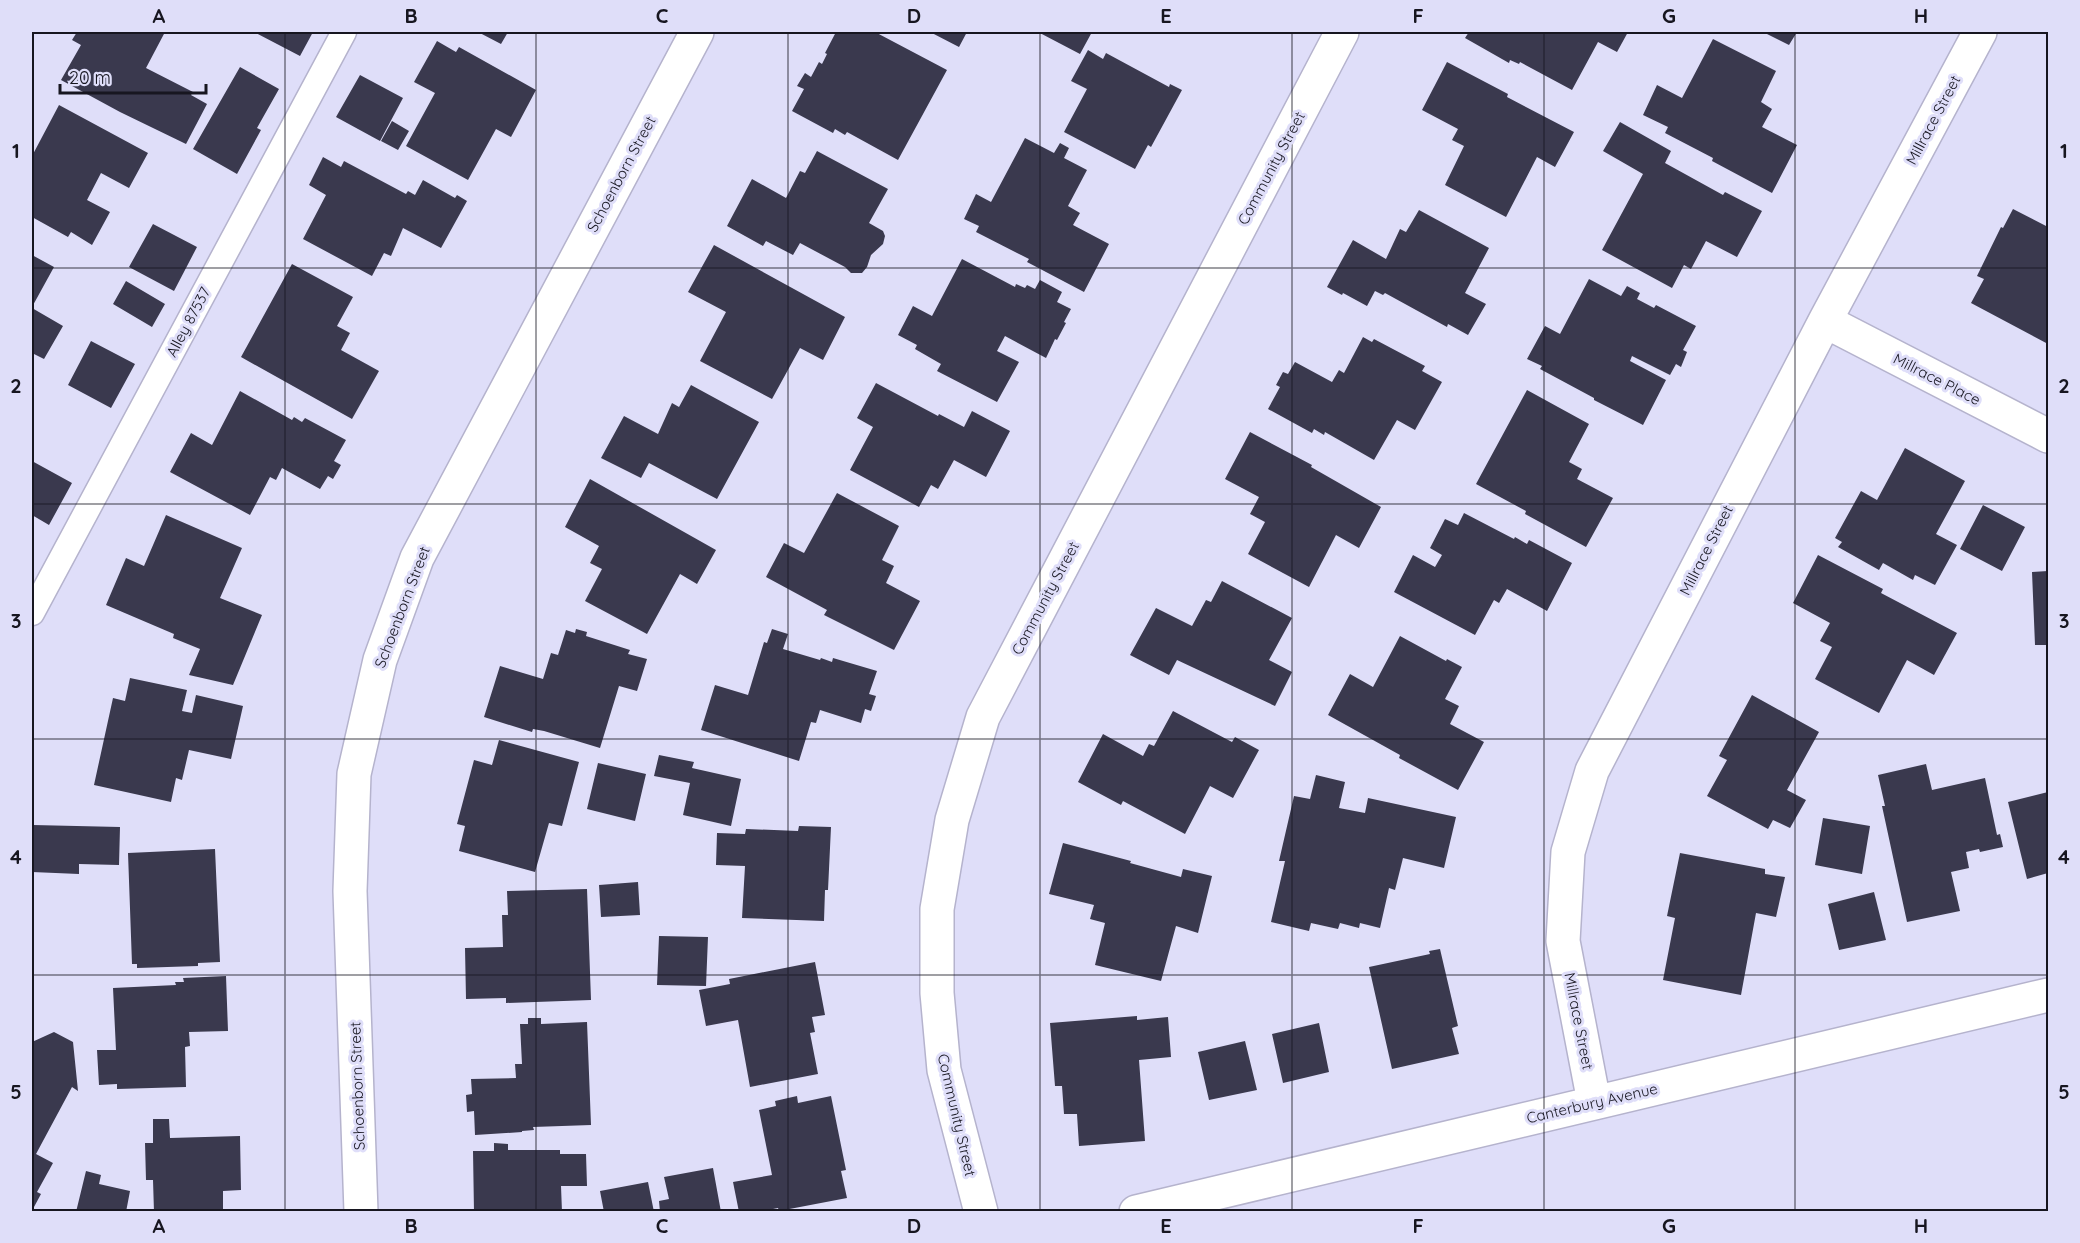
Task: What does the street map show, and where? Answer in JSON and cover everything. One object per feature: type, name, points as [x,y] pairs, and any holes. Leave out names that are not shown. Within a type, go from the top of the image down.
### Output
[{"type":"street","name":"Schoenborn Street","points":[[361,1212],[350,891],[354,774],[380,660],[417,558],[697,32]]},
{"type":"street","name":"Community Street","points":[[981,1212],[944,1070],[936,993],[937,909],[952,820],[983,717],[1342,32]]},
{"type":"street","name":"Millrace Street","points":[[1594,1102],[1563,941],[1568,852],[1592,771],[1825,321],[1980,32]]},
{"type":"street","name":"Millrace Place","points":[[1825,321],[2049,436]]},
{"type":"street","name":"Canterbury Avenue","points":[[1136,1212],[2049,996]]},
{"type":"lane","name":"Alley 87537","points":[[32,613],[344,32]]},
{"type":"building","points":[[77,32],[165,32],[146,68],[193,92],[191,95],[207,104],[186,144],[61,80],[81,45],[72,40]]},
{"type":"building","points":[[254,32],[313,32],[300,56]]},
{"type":"building","points":[[478,32],[508,32],[501,44]]},
{"type":"building","points":[[836,32],[875,32],[947,70],[898,160],[847,132],[845,135],[835,129],[833,133],[792,111],[804,89],[797,86],[805,73],[811,77],[819,62],[822,64]]},
{"type":"building","points":[[930,32],[967,32],[959,47]]},
{"type":"building","points":[[1038,32],[1092,32],[1080,54]]},
{"type":"building","points":[[1469,32],[1628,32],[1617,52],[1598,42],[1572,90],[1520,62],[1519,64],[1510,60],[1509,63],[1465,38]]},
{"type":"building","points":[[1763,32],[1797,32],[1789,45]]},
{"type":"building","points":[[1713,39],[1776,71],[1761,102],[1772,109],[1762,127],[1797,145],[1772,193],[1665,133],[1668,127],[1643,115],[1657,85],[1682,98]]},
{"type":"building","points":[[437,41],[456,52],[459,47],[536,90],[511,137],[496,129],[468,180],[406,146],[435,93],[414,82]]},
{"type":"building","points":[[1088,50],[1103,59],[1106,53],[1169,87],[1170,84],[1182,90],[1151,147],[1148,145],[1135,169],[1064,132],[1087,89],[1071,81]]},
{"type":"building","points":[[1447,62],[1574,132],[1555,167],[1537,157],[1506,217],[1445,185],[1464,146],[1452,140],[1458,129],[1422,110]]},
{"type":"building","points":[[240,67],[279,89],[257,128],[261,130],[237,174],[193,149]]},
{"type":"building","points":[[360,75],[403,98],[380,141],[336,117]]},
{"type":"building","points":[[59,105],[148,153],[129,188],[101,173],[87,200],[110,212],[92,245],[71,232],[68,237],[32,217],[32,156]]},
{"type":"building","points":[[392,121],[409,131],[398,150],[381,141]]},
{"type":"building","points":[[1620,122],[1671,151],[1665,163],[1723,195],[1725,192],[1762,211],[1737,257],[1706,241],[1691,269],[1684,265],[1672,288],[1602,250],[1643,174],[1603,151]]},
{"type":"building","points":[[1025,138],[1054,153],[1060,143],[1069,148],[1064,158],[1087,170],[1068,206],[1080,213],[1073,225],[1109,244],[1084,292],[1027,262],[1029,259],[976,232],[979,226],[964,219],[976,194],[991,202]]},
{"type":"building","points":[[817,151],[888,189],[869,223],[883,231],[885,236],[883,244],[871,255],[862,273],[851,273],[845,267],[800,243],[793,255],[766,241],[763,246],[727,226],[752,179],[786,198],[800,171],[805,173]]},
{"type":"building","points":[[323,157],[341,167],[344,161],[406,194],[408,191],[415,195],[423,180],[455,198],[457,195],[467,201],[441,248],[403,228],[391,256],[384,253],[372,276],[303,239],[326,195],[309,185]]},
{"type":"building","points":[[2013,209],[2048,227],[2048,344],[1971,303],[1984,279],[1977,276],[2001,227],[2003,228]]},
{"type":"building","points":[[1419,210],[1489,248],[1465,293],[1486,304],[1468,335],[1448,324],[1447,327],[1385,293],[1383,295],[1375,291],[1367,306],[1327,287],[1353,240],[1386,259],[1400,229],[1406,232]]},
{"type":"building","points":[[153,224],[197,247],[174,291],[129,267]]},
{"type":"building","points":[[714,245],[845,317],[823,360],[800,348],[772,399],[700,361],[726,312],[688,292]]},
{"type":"building","points":[[32,255],[54,267],[32,307]]},
{"type":"building","points":[[962,259],[1015,287],[1016,284],[1025,288],[1027,285],[1035,289],[1040,280],[1062,292],[1057,302],[1071,309],[1064,322],[1066,323],[1046,358],[1005,336],[997,351],[1019,362],[997,402],[937,371],[941,364],[915,349],[917,345],[898,335],[913,306],[932,316]]},
{"type":"building","points":[[292,264],[353,297],[337,326],[350,333],[341,350],[379,371],[352,419],[241,357]]},
{"type":"building","points":[[1589,279],[1621,296],[1627,286],[1640,293],[1637,299],[1654,308],[1656,305],[1696,326],[1683,350],[1687,352],[1681,367],[1676,364],[1670,375],[1632,356],[1630,361],[1666,380],[1643,425],[1594,400],[1540,369],[1542,366],[1527,359],[1545,326],[1560,334]]},
{"type":"building","points":[[126,281],[165,304],[152,327],[113,304]]},
{"type":"building","points":[[32,308],[63,326],[44,359],[32,353]]},
{"type":"building","points":[[1363,337],[1372,342],[1374,339],[1425,366],[1422,371],[1442,382],[1415,430],[1397,420],[1374,460],[1325,432],[1324,435],[1314,429],[1312,433],[1268,409],[1280,387],[1276,385],[1283,372],[1288,374],[1295,362],[1332,382],[1339,370],[1344,373]]},
{"type":"building","points":[[91,341],[135,364],[111,408],[68,385]]},
{"type":"building","points":[[876,383],[964,427],[972,411],[1010,431],[986,477],[954,460],[938,489],[931,485],[919,507],[850,470],[873,427],[857,418]]},
{"type":"building","points":[[691,385],[759,422],[717,499],[649,463],[641,478],[601,458],[624,416],[658,434],[672,403],[679,407]]},
{"type":"building","points":[[1527,390],[1589,424],[1569,462],[1582,469],[1577,479],[1613,498],[1586,547],[1476,484]]},
{"type":"building","points":[[240,391],[292,420],[294,417],[302,422],[305,418],[346,440],[334,461],[341,465],[333,479],[328,476],[320,489],[282,468],[276,480],[270,477],[250,515],[170,472],[191,433],[212,445]]},
{"type":"building","points":[[1250,432],[1312,465],[1311,467],[1381,507],[1359,548],[1336,535],[1309,587],[1248,554],[1265,522],[1250,514],[1259,497],[1225,479]]},
{"type":"building","points":[[1905,448],[1965,481],[1936,534],[1957,545],[1935,585],[1915,575],[1913,580],[1883,563],[1879,570],[1838,547],[1842,542],[1835,538],[1861,491],[1877,500]]},
{"type":"building","points":[[32,461],[72,483],[49,525],[32,515]]},
{"type":"building","points":[[590,479],[716,550],[697,584],[680,574],[647,634],[585,601],[602,569],[590,563],[599,546],[565,527]]},
{"type":"building","points":[[837,493],[899,526],[882,560],[894,566],[886,583],[920,601],[894,650],[824,615],[827,610],[766,577],[784,543],[804,553]]},
{"type":"building","points":[[1983,505],[2025,527],[2002,571],[1960,549]]},
{"type":"building","points":[[1464,513],[1514,539],[1515,537],[1527,544],[1529,540],[1572,563],[1547,611],[1507,589],[1499,603],[1494,600],[1475,635],[1394,592],[1413,555],[1435,567],[1442,555],[1430,548],[1445,519],[1458,525]]},
{"type":"building","points":[[166,515],[242,548],[220,598],[262,615],[233,685],[189,675],[200,649],[173,638],[174,634],[106,605],[126,558],[144,566]]},
{"type":"building","points":[[1818,555],[1883,589],[1881,593],[1957,633],[1934,675],[1907,660],[1879,713],[1815,679],[1832,647],[1820,641],[1830,623],[1793,603]]},
{"type":"building","points":[[2048,571],[2048,645],[2035,645],[2032,572]]},
{"type":"building","points":[[1222,581],[1292,618],[1269,660],[1292,672],[1275,706],[1177,660],[1169,675],[1130,655],[1156,608],[1192,626],[1206,600],[1211,602]]},
{"type":"building","points":[[576,629],[587,632],[586,636],[630,650],[628,654],[647,659],[637,691],[619,686],[600,748],[544,731],[533,729],[532,732],[484,717],[500,666],[543,679],[551,653],[558,655],[566,630],[575,633]]},
{"type":"building","points":[[772,629],[788,634],[783,649],[820,660],[821,658],[832,662],[833,658],[877,671],[869,694],[876,696],[871,711],[865,709],[861,723],[820,710],[816,723],[811,722],[799,761],[701,730],[715,685],[748,695],[764,642],[767,643]]},
{"type":"building","points":[[1400,636],[1462,667],[1445,699],[1459,706],[1450,724],[1484,742],[1458,790],[1328,715],[1350,674],[1373,687]]},
{"type":"building","points":[[130,678],[187,690],[182,711],[192,713],[196,695],[243,706],[231,759],[189,750],[182,780],[176,778],[171,802],[94,785],[113,698],[125,701]]},
{"type":"building","points":[[1752,695],[1819,732],[1787,790],[1806,800],[1790,828],[1773,820],[1768,829],[1707,796],[1727,760],[1719,756]]},
{"type":"building","points":[[1173,711],[1232,742],[1235,737],[1259,750],[1233,798],[1210,786],[1185,834],[1123,801],[1121,805],[1078,782],[1103,734],[1143,756],[1149,744],[1154,746]]},
{"type":"building","points":[[499,740],[579,762],[562,826],[549,823],[535,872],[459,851],[465,826],[457,824],[474,760],[492,765]]},
{"type":"building","points":[[659,755],[694,762],[692,768],[741,779],[731,826],[683,815],[690,783],[654,776]]},
{"type":"building","points":[[598,763],[646,774],[635,821],[587,809]]},
{"type":"building","points":[[1926,764],[1932,790],[1985,778],[1997,835],[2000,834],[2003,847],[1980,852],[1979,849],[1966,852],[1969,868],[1951,872],[1960,911],[1907,922],[1882,806],[1885,806],[1878,775]]},
{"type":"building","points":[[1316,775],[1345,782],[1339,808],[1365,813],[1368,798],[1456,817],[1444,868],[1403,858],[1395,890],[1389,888],[1380,928],[1360,923],[1359,928],[1340,923],[1338,929],[1311,923],[1309,931],[1271,922],[1285,861],[1279,861],[1294,796],[1310,799]]},
{"type":"building","points":[[2048,792],[2048,873],[2027,879],[2008,802]]},
{"type":"building","points":[[1823,818],[1870,826],[1862,874],[1815,865]]},
{"type":"building","points":[[33,825],[120,827],[119,865],[79,864],[79,874],[32,872]]},
{"type":"building","points":[[799,826],[831,827],[824,921],[742,918],[745,866],[716,865],[717,833],[745,834],[746,829],[798,831]]},
{"type":"building","points":[[1063,843],[1181,877],[1183,869],[1212,876],[1198,933],[1176,926],[1161,981],[1095,965],[1105,923],[1090,919],[1094,905],[1049,894]]},
{"type":"building","points":[[215,849],[220,962],[198,963],[198,966],[137,968],[137,964],[132,964],[128,853]]},
{"type":"building","points":[[1680,853],[1765,869],[1765,874],[1785,877],[1776,917],[1756,913],[1741,995],[1663,980],[1675,918],[1667,916]]},
{"type":"building","points":[[638,882],[640,915],[601,917],[599,885]]},
{"type":"building","points":[[587,889],[591,1000],[506,1003],[506,998],[466,999],[465,948],[503,947],[502,915],[508,915],[507,891]]},
{"type":"building","points":[[1874,892],[1886,940],[1839,950],[1828,904]]},
{"type":"building","points":[[659,936],[708,937],[706,986],[657,985]]},
{"type":"building","points":[[1440,949],[1458,1026],[1452,1028],[1459,1054],[1392,1069],[1369,967],[1430,954],[1429,951]]},
{"type":"building","points":[[815,962],[825,1015],[812,1017],[815,1032],[810,1033],[818,1074],[750,1087],[738,1020],[706,1026],[699,990],[730,984],[729,979]]},
{"type":"building","points":[[226,976],[228,1031],[189,1032],[190,1046],[185,1047],[186,1087],[117,1089],[117,1084],[99,1085],[97,1050],[116,1050],[113,988],[176,985],[175,982],[184,982],[183,978]]},
{"type":"building","points":[[1137,1016],[1137,1020],[1168,1017],[1171,1057],[1139,1060],[1145,1141],[1079,1146],[1077,1114],[1064,1114],[1062,1086],[1055,1086],[1050,1023]]},
{"type":"building","points":[[528,1018],[541,1018],[541,1024],[587,1022],[591,1125],[533,1127],[534,1130],[522,1132],[475,1135],[474,1111],[467,1112],[466,1095],[472,1094],[471,1079],[516,1078],[515,1064],[522,1064],[520,1024],[528,1024]]},
{"type":"building","points":[[1319,1023],[1329,1072],[1283,1083],[1272,1034]]},
{"type":"building","points":[[54,1032],[73,1042],[78,1091],[72,1087],[36,1154],[53,1163],[37,1192],[41,1194],[34,1207],[32,1205],[32,1042]]},
{"type":"building","points":[[1245,1041],[1257,1090],[1209,1100],[1198,1052]]},
{"type":"building","points":[[797,1096],[798,1103],[831,1096],[846,1170],[841,1171],[847,1198],[779,1211],[778,1208],[758,1212],[739,1212],[733,1182],[772,1175],[759,1110],[776,1106],[775,1101]]},
{"type":"building","points":[[153,1119],[169,1119],[170,1138],[240,1136],[241,1190],[223,1191],[223,1212],[154,1212],[153,1180],[146,1180],[145,1143],[153,1143]]},
{"type":"building","points":[[494,1143],[508,1144],[508,1150],[560,1150],[560,1154],[586,1154],[587,1186],[561,1186],[562,1212],[474,1212],[473,1151],[494,1151]]},
{"type":"building","points":[[713,1168],[721,1212],[660,1212],[659,1201],[669,1199],[664,1177]]},
{"type":"building","points":[[86,1171],[101,1175],[99,1184],[130,1191],[126,1212],[76,1212]]},
{"type":"building","points":[[648,1182],[654,1212],[604,1212],[600,1191]]}]
